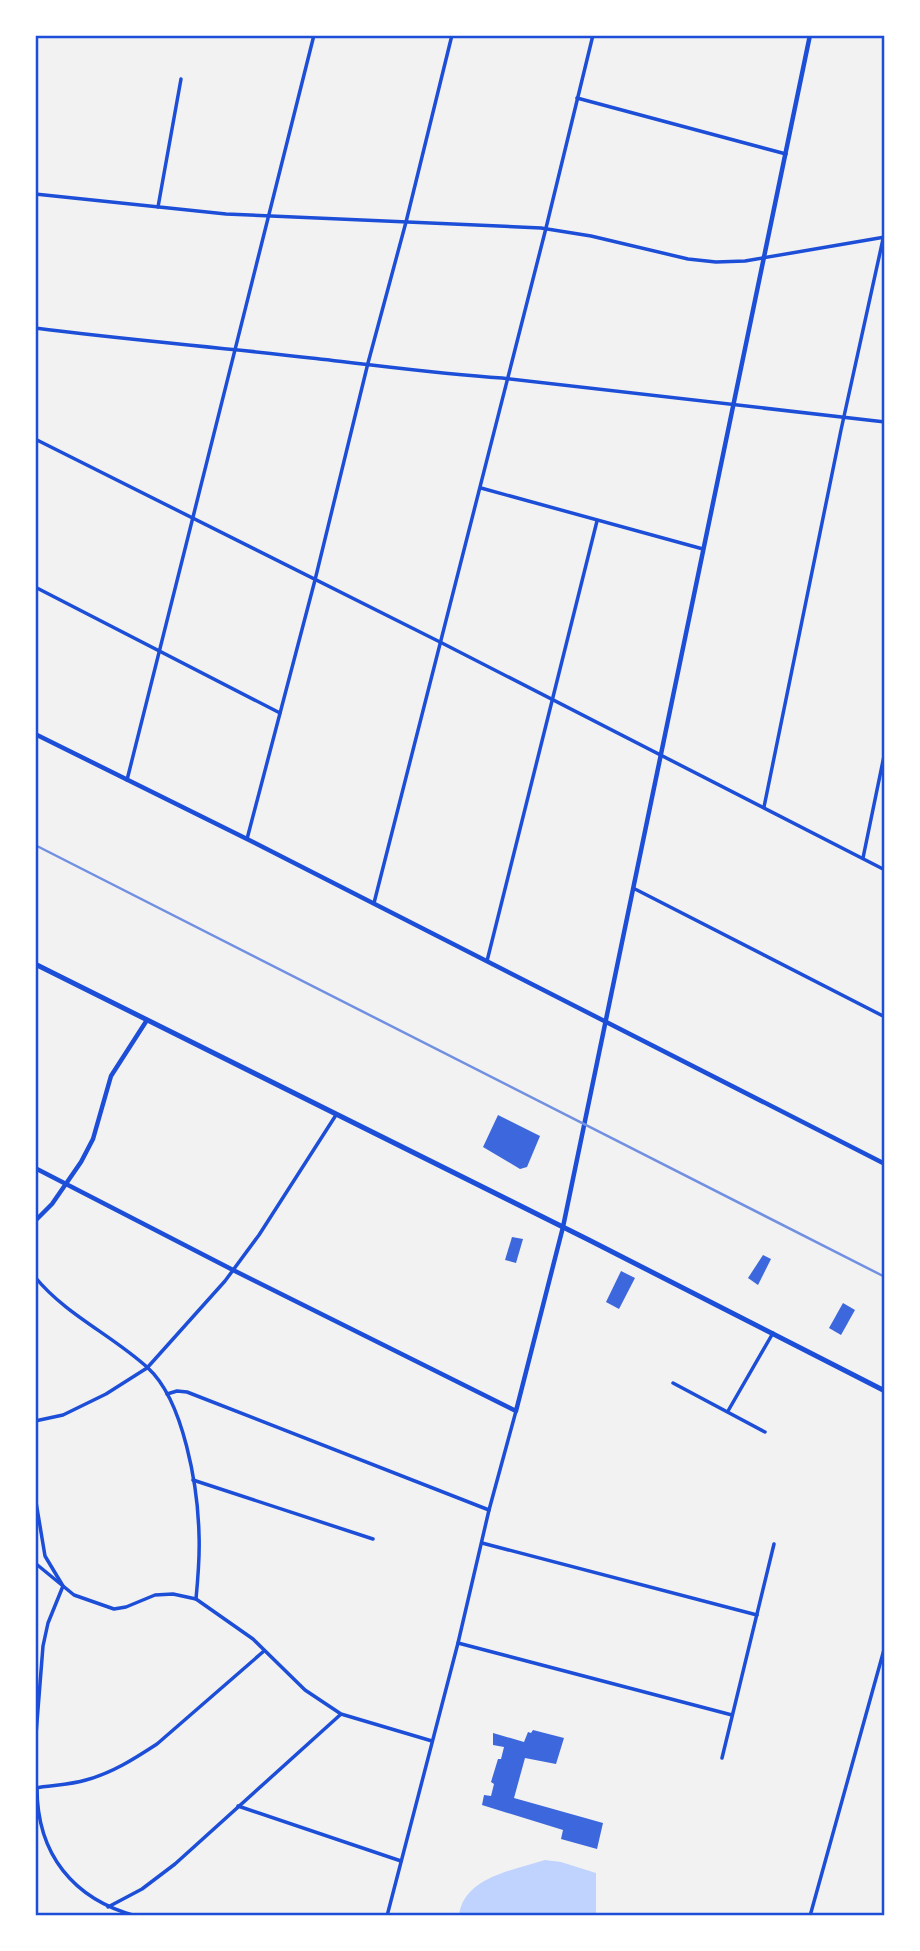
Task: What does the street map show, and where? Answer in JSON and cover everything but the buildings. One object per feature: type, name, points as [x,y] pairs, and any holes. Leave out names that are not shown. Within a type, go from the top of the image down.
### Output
[{"type":"main road","points":[[35,964],[564,1227],[885,1391]]},
{"type":"street","points":[[127,780],[314,35]]},
{"type":"street","points":[[247,839],[452,35]]},
{"type":"street","points":[[374,903],[481,488],[593,35]]},
{"type":"street","points":[[387,1916],[458,1643],[489,1510],[564,1227],[810,35]]},
{"type":"street","points":[[158,207],[181,79]]},
{"type":"street","points":[[577,98],[786,154]]},
{"type":"street","points":[[35,194],[268,216],[546,228],[702,261],[729,262],[764,258],[884,237]]},
{"type":"street","points":[[764,808],[885,230]]},
{"type":"street","points":[[35,328],[885,422]]},
{"type":"street","points":[[35,439],[440,642],[885,870]]},
{"type":"street","points":[[481,488],[703,550]]},
{"type":"street","points":[[488,961],[597,521]]},
{"type":"street","points":[[35,587],[280,713]]},
{"type":"street","points":[[35,734],[374,903],[885,1164]]},
{"type":"street","points":[[863,858],[885,751]]},
{"type":"street","points":[[635,890],[885,1017]]},
{"type":"street","points":[[35,1221],[67,1184],[93,1139],[111,1076],[147,1020]]},
{"type":"street","points":[[35,1421],[63,1415],[106,1394],[147,1368],[260,1235],[336,1115]]},
{"type":"street","points":[[35,1168],[516,1411]]},
{"type":"street","points":[[35,1277],[49,1294],[147,1368],[167,1394],[182,1433],[193,1480],[199,1534],[196,1600]]},
{"type":"street","points":[[728,1410],[773,1334]]},
{"type":"street","points":[[673,1383],[765,1432]]},
{"type":"street","points":[[167,1394],[187,1392],[489,1510]]},
{"type":"street","points":[[193,1480],[373,1539]]},
{"type":"street","points":[[35,1496],[45,1556],[63,1586]]},
{"type":"street","points":[[482,1543],[757,1615]]},
{"type":"street","points":[[722,1758],[774,1544]]},
{"type":"street","points":[[35,1563],[74,1595],[114,1609],[155,1595],[173,1594],[196,1600],[246,1634],[305,1690],[341,1714],[432,1741]]},
{"type":"street","points":[[35,1747],[43,1646],[48,1623],[63,1586]]},
{"type":"street","points":[[458,1643],[732,1715]]},
{"type":"street","points":[[810,1916],[885,1646]]},
{"type":"street","points":[[136,1916],[108,1907],[82,1891],[56,1861],[41,1826],[36,1788],[83,1781],[138,1757],[157,1744],[264,1651]]},
{"type":"street","points":[[108,1907],[142,1889],[175,1864],[341,1714]]},
{"type":"street","points":[[238,1806],[401,1861]]},
{"type":"water","points":[[545,1860],[596,1873],[596,1916],[459,1916],[470,1892],[480,1884],[505,1872]]},
{"type":"railway","points":[[35,845],[885,1277]]}]
